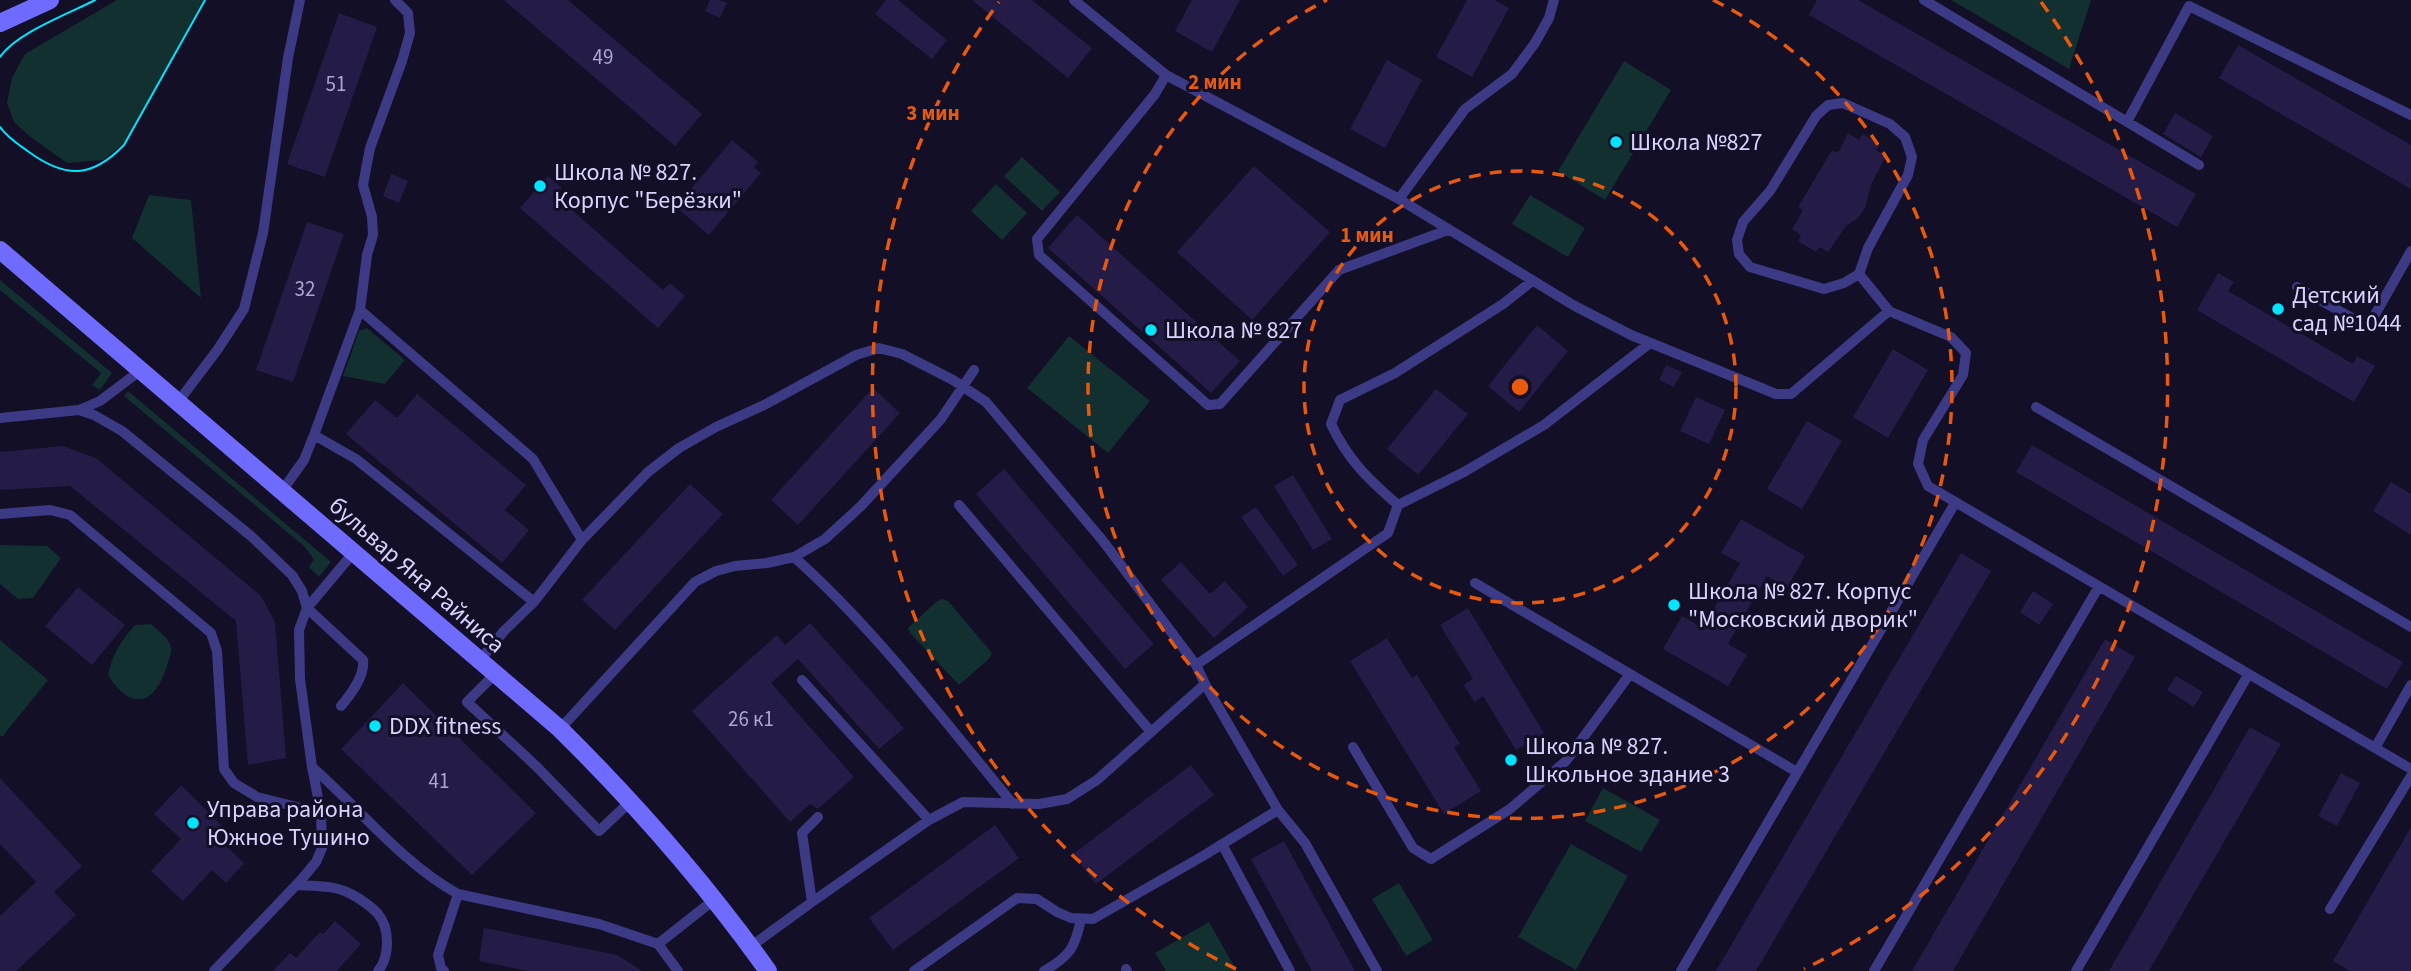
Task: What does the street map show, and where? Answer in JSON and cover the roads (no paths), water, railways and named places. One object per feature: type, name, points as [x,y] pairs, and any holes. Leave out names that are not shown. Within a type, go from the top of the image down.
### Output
[{"type":"main road","points":[[0,23],[50,0]]},
{"type":"main road","name":"бульвар Яна Райниса","points":[[0,250],[560,729],[631,802],[715,899],[768,971]]},
{"type":"lane","points":[[178,402],[244,309],[263,233],[288,58],[300,0]]},
{"type":"lane","points":[[282,491],[303,460],[314,435],[360,310],[367,255],[373,235],[372,217],[363,185],[370,148],[410,33],[408,13],[395,0]]},
{"type":"lane","points":[[1074,0],[1166,75],[1399,199],[1573,305],[1650,342],[1776,394],[1791,394],[1889,311]]},
{"type":"lane","points":[[1399,199],[1465,109],[1512,74],[1520,64],[1549,18],[1554,0]]},
{"type":"lane","points":[[1924,0],[2199,165]]},
{"type":"lane","points":[[2127,122],[2189,6],[2411,115]]},
{"type":"lane","points":[[1166,75],[1156,94],[1037,239],[1039,255],[1208,405],[1220,404],[1339,270],[1448,230]]},
{"type":"lane","points":[[1843,103],[1890,124],[1905,137],[1912,157],[1908,175],[1868,248],[1859,274],[1844,283],[1824,289],[1750,267],[1739,254],[1737,240],[1743,222],[1770,191],[1816,116],[1828,105],[1843,103]]},
{"type":"lane","points":[[2297,287],[2368,327],[2411,251]]},
{"type":"lane","points":[[1859,274],[1889,311],[1951,337],[1966,353],[1963,376],[1923,440],[1918,464],[1928,486],[2411,769]]},
{"type":"lane","points":[[1398,505],[1365,477],[1342,447],[1331,424],[1340,400],[1395,373],[1503,304],[1532,281]]},
{"type":"lane","points":[[360,310],[533,459],[582,540]]},
{"type":"lane","points":[[1196,665],[1388,533],[1398,505],[1464,472],[1544,425],[1650,342]]},
{"type":"lane","points":[[480,660],[504,631],[534,602],[582,540],[633,486],[680,448],[856,355],[878,348],[901,355],[963,386],[986,402],[1103,541],[1196,665],[1278,810],[1305,843],[1377,971]]},
{"type":"lane","points":[[0,418],[79,410],[100,401],[141,370]]},
{"type":"lane","points":[[560,729],[695,582],[716,571],[735,566],[794,557],[825,539],[861,506],[941,419],[974,370]]},
{"type":"lane","points":[[2036,407],[2411,627]]},
{"type":"lane","points":[[79,410],[122,431],[251,536],[292,575],[302,591],[307,608],[363,660],[361,675],[341,706]]},
{"type":"lane","points":[[314,435],[356,459],[534,602]]},
{"type":"lane","points":[[1681,971],[1955,503]]},
{"type":"lane","points":[[959,505],[1152,732]]},
{"type":"lane","points":[[0,514],[50,510],[70,516],[211,633],[217,651],[224,769],[233,783],[257,797],[292,808],[321,813]]},
{"type":"lane","points":[[214,971],[296,885],[316,862],[322,848],[321,813],[300,679],[299,630],[307,608],[354,552]]},
{"type":"lane","points":[[794,557],[833,594],[913,684],[1013,804]]},
{"type":"lane","points":[[1475,583],[1797,772]]},
{"type":"lane","points":[[1874,971],[2098,588]]},
{"type":"lane","points":[[495,674],[467,702],[536,766],[599,831],[631,802]]},
{"type":"lane","points":[[1353,747],[1413,848],[1431,859],[1510,809],[1566,761],[1630,674]]},
{"type":"lane","points":[[2076,971],[2248,675]]},
{"type":"lane","points":[[802,680],[929,820]]},
{"type":"lane","points":[[750,947],[929,820],[963,802],[1039,804],[1067,799],[1097,780],[1205,684]]},
{"type":"lane","points":[[2375,748],[2411,685]]},
{"type":"lane","points":[[312,767],[440,884],[458,894],[599,924],[658,944],[678,971]]},
{"type":"lane","points":[[2330,909],[2411,776]]},
{"type":"lane","points":[[914,971],[1017,898],[1037,899],[1071,918],[1093,919],[1278,810]]},
{"type":"lane","points":[[812,902],[802,833],[818,817]]},
{"type":"lane","points":[[1222,844],[1290,971]]},
{"type":"lane","points":[[296,885],[322,886],[350,893],[379,915],[388,941],[383,965],[378,971]]},
{"type":"lane","points":[[444,971],[438,955],[458,894]]},
{"type":"lane","points":[[658,944],[715,899]]},
{"type":"lane","points":[[1044,971],[1062,960],[1072,949],[1082,919]]},
{"type":"tram line","points":[[0,57],[30,32],[95,0]]},
{"type":"tram line","points":[[0,127],[17,143],[55,167],[78,171],[101,164],[124,145],[205,0]]},
{"type":"place","name":"Школа №827","points":[[1616,142]]},
{"type":"place","name":"Школа № 827. Корпус \"Берёзки\"","points":[[540,186]]},
{"type":"place","name":"Детский сад №1044","points":[[2278,309]]},
{"type":"place","name":"Школа № 827","points":[[1151,330]]},
{"type":"place","name":"Школа № 827. Корпус \"Московский дворик\"","points":[[1674,605]]},
{"type":"place","name":"DDX fitness","points":[[375,726]]},
{"type":"place","name":"Школа № 827. Школьное здание 3","points":[[1511,760]]},
{"type":"place","name":"Управа района Южное Тушино","points":[[193,823]]}]
